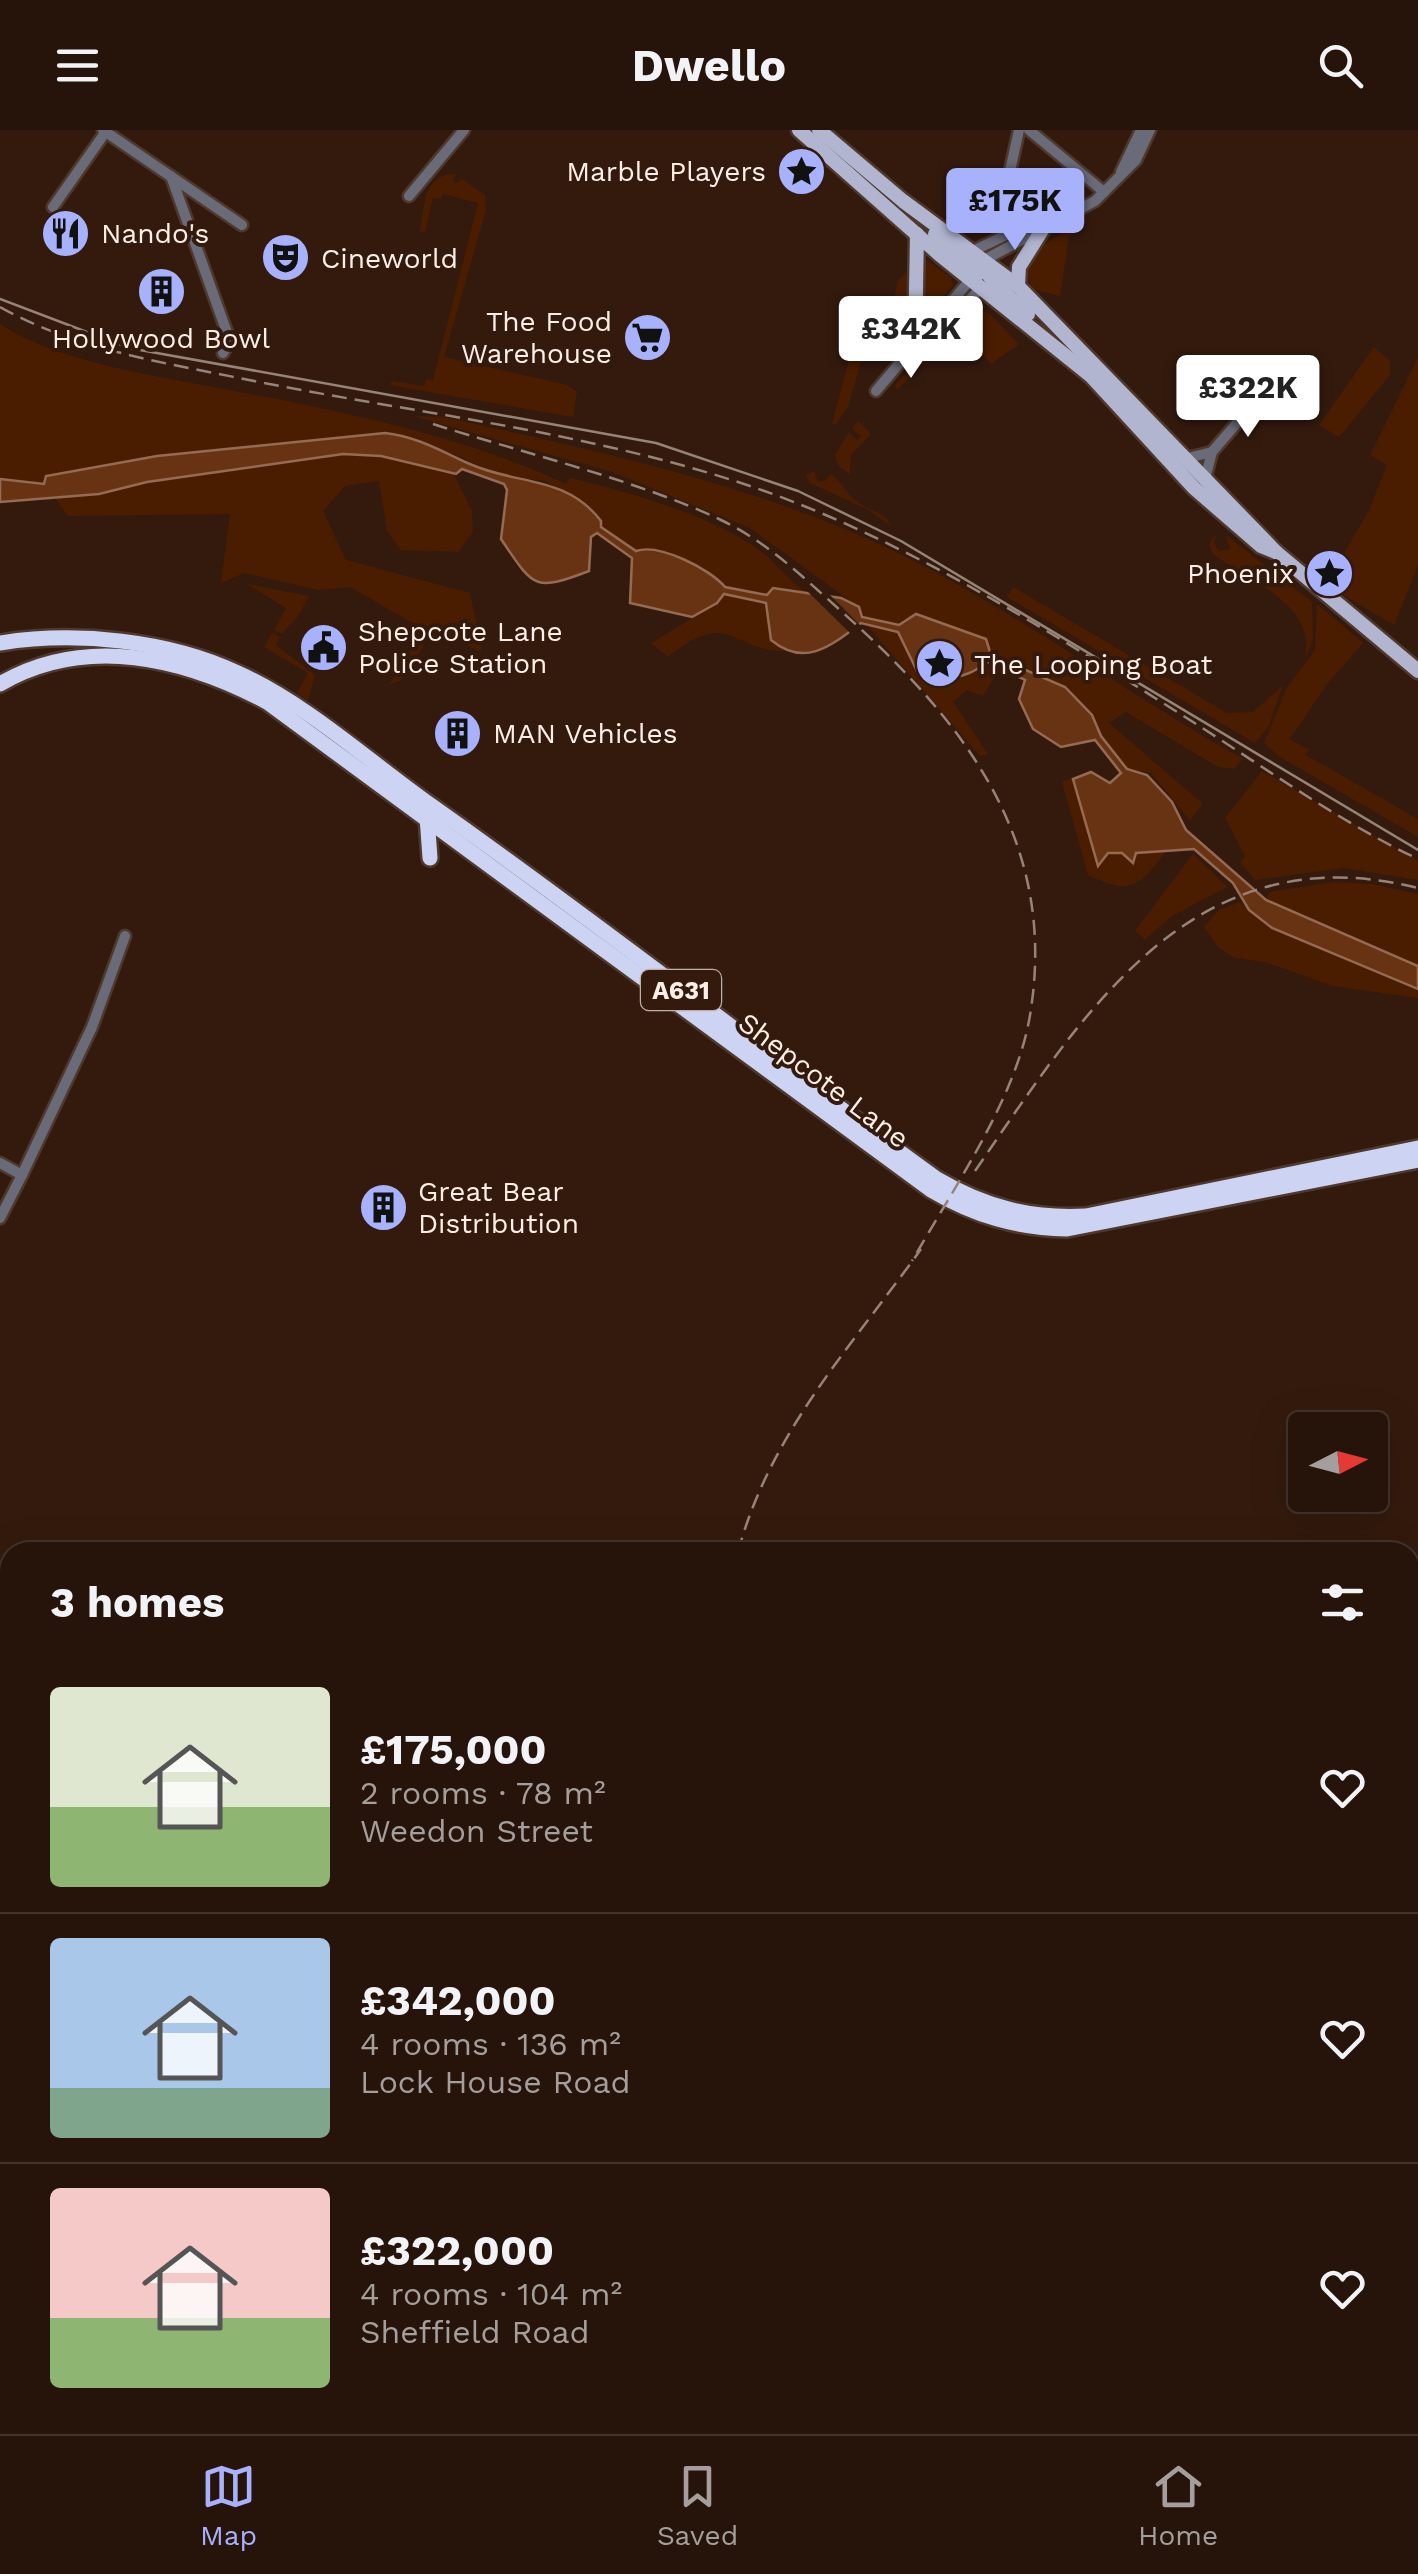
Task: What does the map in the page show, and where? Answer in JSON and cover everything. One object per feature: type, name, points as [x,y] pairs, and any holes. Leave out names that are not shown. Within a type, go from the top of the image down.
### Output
[{"type":"highway","name":"Shepcote Lane","points":[[0,643],[40,639],[214,663],[261,685],[931,1190],[965,1210],[1035,1228],[1068,1229],[1418,1160]]},
{"type":"highway","points":[[29,670],[40,639]]},
{"type":"highway","name":"Shepcote Lane","points":[[0,684],[29,670],[80,656],[130,650],[196,670],[267,702],[428,817],[453,828],[937,1179],[988,1205],[1041,1216],[1086,1216],[1418,1148]]},
{"type":"highway","points":[[428,817],[430,858]]},
{"type":"main road","points":[[799,130],[954,266],[981,269],[1018,286],[1204,482],[1266,537],[1276,552],[1418,671]]},
{"type":"main road","points":[[820,130],[921,213],[981,269],[1044,336],[1091,376],[1194,488],[1261,546],[1276,552]]},
{"type":"main road","points":[[1018,286],[1019,266],[1044,228]]},
{"type":"main road","points":[[917,234],[920,341]]},
{"type":"street","points":[[409,196],[464,130]]},
{"type":"street","points":[[1010,171],[1019,130]]},
{"type":"street","points":[[1029,130],[1104,192]]},
{"type":"street","points":[[1121,173],[1140,130]]},
{"type":"street","points":[[876,391],[1006,235],[1044,228],[1082,210],[1136,160],[1150,130]]},
{"type":"street","points":[[53,207],[106,131],[242,224]]},
{"type":"street","points":[[171,176],[230,341],[222,354]]},
{"type":"street","points":[[1204,482],[1212,452],[1255,402]]},
{"type":"street","points":[[1183,459],[1212,452]]},
{"type":"street","points":[[0,1218],[92,1027],[126,936]]},
{"type":"street","points":[[0,1163],[22,1175]]},
{"type":"shaded area","points":[[1004,172],[1015,177],[1008,195],[1038,194],[1074,183],[1076,199],[1013,228],[977,232],[947,224],[984,205]]},
{"type":"shaded area","points":[[457,174],[452,179],[456,183],[462,179],[485,195],[486,210],[444,357],[567,385],[577,392],[573,417],[390,385],[391,381],[424,386],[426,379],[433,380],[478,203],[443,194],[441,199],[433,198],[425,232],[420,232],[431,185],[446,175]]},
{"type":"shaded area","points":[[1088,218],[1069,237],[1060,296],[1032,289],[1025,271],[1039,247]]},
{"type":"shaded area","points":[[924,258],[951,278],[953,285],[924,320]]},
{"type":"shaded area","points":[[906,272],[906,332],[890,359],[882,346],[898,281]]},
{"type":"shaded area","points":[[972,306],[990,314],[1019,344],[991,364],[958,331],[897,390],[895,385]]},
{"type":"shaded area","points":[[0,324],[24,338],[82,359],[404,427],[487,452],[566,484],[570,478],[663,504],[751,544],[809,595],[773,588],[767,595],[725,587],[641,548],[636,551],[601,527],[601,521],[583,503],[545,481],[498,474],[444,450],[385,433],[154,459],[45,484],[0,479]]},
{"type":"shaded area","points":[[1374,347],[1390,361],[1390,375],[1339,437],[1319,425]]},
{"type":"shaded area","points":[[852,348],[861,362],[848,407],[832,424]]},
{"type":"shaded area","points":[[1418,358],[1418,566],[1394,625],[1326,585],[1369,510],[1387,465],[1370,455]]},
{"type":"shaded area","points":[[413,416],[443,417],[682,474],[799,511],[856,534],[955,583],[1243,759],[1234,769],[1218,767],[1126,712],[1109,723],[1203,804],[1190,820],[1151,773],[1128,769],[1100,735],[1092,716],[1065,687],[991,655],[989,647],[862,617],[856,605],[750,528],[612,472]]},
{"type":"shaded area","points":[[858,421],[871,434],[851,455],[850,475],[838,465],[835,455],[849,432],[857,440],[861,437],[852,428]]},
{"type":"shaded area","points":[[385,433],[419,441],[487,471],[556,488],[587,506],[601,521],[601,527],[636,551],[658,551],[684,559],[725,587],[767,595],[773,588],[841,598],[859,607],[862,617],[899,625],[916,614],[986,639],[991,655],[1065,687],[1092,715],[1101,736],[1127,769],[1147,775],[1172,802],[1186,830],[1266,900],[1418,966],[1418,989],[1272,928],[1249,910],[1233,883],[1194,849],[1136,853],[1133,863],[1122,853],[1108,853],[1098,866],[1073,779],[1091,772],[1110,783],[1121,773],[1095,740],[1061,747],[1033,729],[1019,699],[1025,680],[988,662],[955,677],[917,671],[898,632],[861,623],[818,651],[795,652],[771,640],[766,603],[724,594],[717,603],[692,617],[630,603],[632,558],[597,533],[591,537],[589,571],[557,582],[537,581],[521,568],[501,539],[507,490],[504,484],[462,469],[456,474],[381,456],[343,454],[147,482],[99,494],[0,502],[0,479],[44,484],[46,476],[157,456]]},
{"type":"shaded area","points":[[343,454],[381,456],[453,473],[472,511],[473,532],[458,552],[401,550],[387,531],[379,481],[345,486],[323,511],[346,560],[470,593],[482,652],[434,630],[401,680],[389,685],[423,629],[350,587],[318,590],[244,573],[221,583],[230,514],[68,516],[53,495],[99,494],[147,482]]},
{"type":"shaded area","points":[[814,471],[818,482],[825,481],[830,474],[854,499],[882,515],[891,526],[867,509],[810,483],[806,476]]},
{"type":"shaded area","points":[[1216,533],[1214,543],[1219,551],[1230,549],[1226,535],[1312,602],[1313,640],[1304,660],[1306,641],[1292,610],[1262,585],[1213,554],[1209,544]]},
{"type":"shaded area","points":[[247,584],[309,596],[282,634],[274,630],[286,608]]},
{"type":"shaded area","points":[[1013,587],[1227,713],[1253,712],[1283,685],[1269,726],[1255,743],[1007,597]]},
{"type":"shaded area","points":[[724,593],[766,603],[771,640],[784,651],[718,633],[689,642],[668,657],[651,643],[717,603]]},
{"type":"shaded area","points":[[1317,604],[1363,643],[1327,684],[1290,739],[1309,750],[1306,755],[1418,819],[1418,837],[1280,757],[1264,743],[1286,689],[1315,650]]},
{"type":"shaded area","points":[[867,625],[898,632],[917,671],[962,676],[985,663],[995,676],[983,696],[967,690],[953,702],[988,754],[980,756]]},
{"type":"shaded area","points":[[272,633],[280,637],[276,645],[315,675],[308,700],[297,693],[308,673],[264,647]]},
{"type":"shaded area","points":[[1262,771],[1418,861],[1418,880],[1344,868],[1255,880],[1240,862],[1245,856],[1225,818]]},
{"type":"shaded area","points":[[1074,777],[1098,864],[1107,853],[1122,853],[1133,862],[1136,853],[1167,850],[1141,880],[1125,886],[1088,875],[1062,782]]},
{"type":"shaded area","points":[[1193,854],[1227,887],[1172,916],[1145,939],[1135,931]]},
{"type":"shaded area","points":[[1334,882],[1372,884],[1418,894],[1418,966],[1266,900],[1269,892]]},
{"type":"shaded area","points":[[1240,902],[1272,928],[1418,989],[1418,998],[1333,986],[1265,962],[1235,958],[1219,948],[1204,927],[1219,910]]},
{"type":"pier","points":[[804,588],[826,591],[864,629],[851,634]]},
{"type":"tram line","points":[[0,299],[129,348],[656,443],[798,491],[901,541],[1418,850]]},
{"type":"railway","points":[[0,307],[58,334],[119,352],[626,451],[750,486],[808,508],[978,591],[1088,656],[1332,812],[1418,859]]},
{"type":"railway","points":[[433,424],[653,492],[721,520],[754,539],[798,573],[926,696],[962,741],[992,789],[1015,839],[1030,894],[1035,952],[1030,1015],[1023,1046],[998,1110],[912,1261]]},
{"type":"railway","points":[[975,1171],[1059,1051],[1104,996],[1153,948],[1208,911],[1269,886],[1339,878],[1418,888]]},
{"type":"railway","points":[[741,1542],[770,1468],[792,1430],[921,1249]]},
{"type":"place","name":"Marble Players","points":[[801,171]]},
{"type":"place","name":"Nando's","points":[[66,233]]},
{"type":"place","name":"Cineworld","points":[[286,258]]},
{"type":"place","name":"Hollywood Bowl","points":[[161,291]]},
{"type":"place","name":"The Food Warehouse","points":[[647,337]]},
{"type":"place","name":"Phoenix","points":[[1329,573]]},
{"type":"place","name":"Shepcote Lane Police Station","points":[[323,647]]},
{"type":"place","name":"The Looping Boat","points":[[939,664]]},
{"type":"place","name":"MAN Vehicles","points":[[458,733]]},
{"type":"place","name":"Great Bear Distribution","points":[[383,1207]]}]
